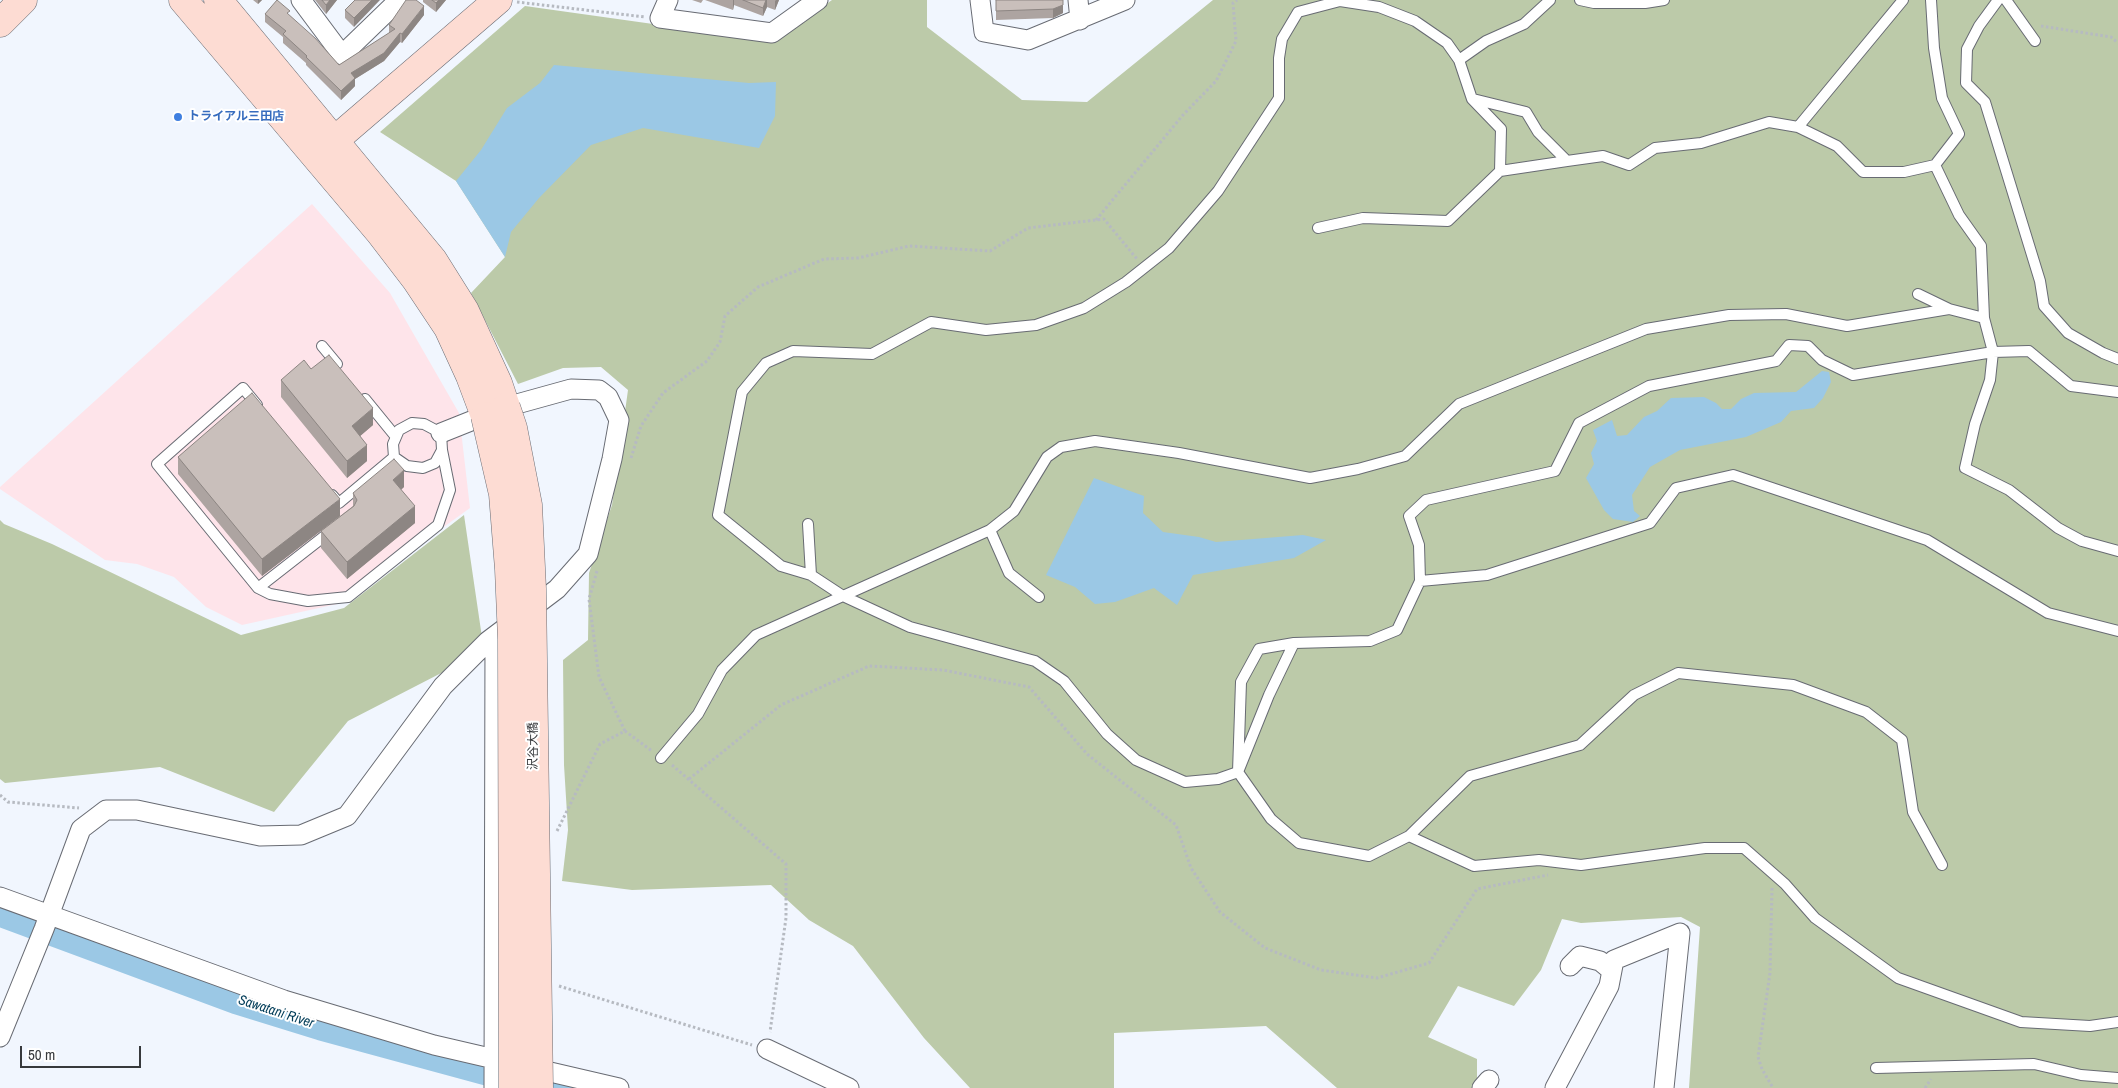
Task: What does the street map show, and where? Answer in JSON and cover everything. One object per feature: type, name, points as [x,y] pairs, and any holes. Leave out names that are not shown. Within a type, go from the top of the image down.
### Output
[{"type":"street","points":[[0,23],[23,0]]},
{"type":"street","points":[[183,0],[433,260],[465,311],[498,383],[495,411]]},
{"type":"street","points":[[218,0],[325,149]]},
{"type":"street","points":[[301,0],[342,56],[399,0]]},
{"type":"street","points":[[668,0],[660,18],[772,33],[818,0]]},
{"type":"street","points":[[980,0],[984,32],[1028,40],[1125,0]]},
{"type":"street","points":[[1078,0],[1080,20]]},
{"type":"street","points":[[325,149],[504,1]]},
{"type":"street","points":[[0,1037],[49,916],[81,829],[106,810],[137,810],[260,836],[301,835],[347,816],[443,686],[495,636],[557,589],[588,554],[612,459],[619,420],[608,397],[598,390],[571,389],[495,411],[442,442]]},
{"type":"street","name":"沢谷大橋","points":[[495,411],[514,428],[528,505],[553,981],[539,1088]]},
{"type":"street","name":"沢谷大橋","points":[[495,411],[509,569],[512,639],[513,1088]]},
{"type":"street","points":[[494,1088],[495,636]]},
{"type":"street","points":[[0,897],[284,1000],[434,1045],[619,1088]]},
{"type":"street","points":[[1555,1088],[1609,986],[1614,960],[1680,933],[1664,1088]]},
{"type":"street","points":[[1570,966],[1580,956],[1600,961],[1612,971]]},
{"type":"street","points":[[767,1049],[849,1088]]},
{"type":"lane","points":[[1459,60],[1486,41],[1524,24],[1550,0]]},
{"type":"lane","points":[[1580,0],[1594,3],[1645,3],[1664,0]]},
{"type":"lane","points":[[1798,127],[1903,0]]},
{"type":"lane","points":[[1318,228],[1363,218],[1448,221],[1500,171],[1603,156],[1628,165],[1655,148],[1701,143],[1769,122],[1798,127],[1837,146],[1863,172],[1904,172],[1935,165],[1959,134],[1942,98],[1934,48],[1930,0]]},
{"type":"lane","points":[[1998,0],[1979,26],[1966,49],[1966,83],[1985,102],[2040,281],[2044,306],[2068,332],[2103,353],[2118,359]]},
{"type":"lane","points":[[2006,0],[2035,41]]},
{"type":"lane","points":[[1294,644],[1269,694],[1238,772],[1218,779],[1184,782],[1136,760],[1107,734],[1064,682],[1035,661],[910,628],[843,596],[811,575],[781,566],[718,515],[742,392],[766,363],[793,351],[872,354],[931,322],[986,330],[1036,325],[1084,308],[1126,282],[1169,248],[1218,191],[1279,98],[1279,58],[1282,39],[1298,12],[1340,1],[1379,8],[1415,21],[1447,43],[1459,60],[1472,99],[1501,129],[1500,171]]},
{"type":"lane","points":[[1472,99],[1526,112],[1538,132],[1567,160]]},
{"type":"lane","points":[[1935,165],[1959,215],[1981,246],[1984,318],[1993,352],[1990,380],[1974,424],[1965,468],[2009,490],[2058,528],[2082,541],[2118,551]]},
{"type":"lane","points":[[1918,294],[1949,309],[1984,318]]},
{"type":"lane","points":[[662,758],[698,714],[722,670],[756,635],[990,530],[1014,511],[1047,457],[1061,447],[1095,441],[1179,453],[1310,478],[1358,469],[1405,456],[1459,404],[1646,329],[1729,315],[1776,314],[1786,314],[1847,326],[1949,309]]},
{"type":"lane","points":[[1942,865],[1913,812],[1902,740],[1866,712],[1793,685],[1678,673],[1634,695],[1580,745],[1470,776],[1409,836],[1369,856],[1299,843],[1272,819],[1238,772],[1241,682],[1259,649],[1294,644],[1370,641],[1397,630],[1420,581],[1419,545],[1410,516],[1426,500],[1555,471],[1579,423],[1649,386],[1776,361],[1789,345],[1808,346],[1822,360],[1853,375],[1993,352],[2029,351],[2071,386],[2118,392]]},
{"type":"lane","points":[[322,346],[340,369]]},
{"type":"lane","points":[[264,413],[243,388],[156,464],[258,588],[270,594],[308,601],[348,597],[438,525],[450,490],[442,442],[424,424],[412,423],[399,430],[393,444],[394,458]]},
{"type":"lane","points":[[359,392],[396,437]]},
{"type":"lane","points":[[394,458],[407,466],[423,468],[435,463],[442,442]]},
{"type":"lane","points":[[326,488],[341,506],[394,458]]},
{"type":"lane","points":[[1420,581],[1487,575],[1642,526],[1650,523],[1676,488],[1733,475],[1927,540],[2048,613],[2118,631]]},
{"type":"lane","points":[[258,588],[342,523]]},
{"type":"lane","points":[[808,524],[811,575]]},
{"type":"lane","points":[[990,530],[1009,573],[1039,597]]},
{"type":"lane","points":[[1409,836],[1474,866],[1539,860],[1581,865],[1706,848],[1744,848],[1785,884],[1815,918],[1898,978],[2021,1022],[2090,1026],[2118,1022]]},
{"type":"lane","points":[[1876,1068],[2034,1064],[2081,1075],[2118,1078]]},
{"type":"path","points":[[1096,220],[1183,115],[1216,81],[1236,41],[1233,3],[1237,0]]},
{"type":"path","points":[[504,1],[660,18]]},
{"type":"path","points":[[2023,24],[2111,37],[2118,43]]},
{"type":"path","points":[[630,463],[641,426],[663,393],[707,361],[720,342],[725,316],[758,287],[824,259],[858,258],[909,246],[990,252],[1028,228],[1104,219],[1144,268]]},
{"type":"path","points":[[553,981],[767,1049],[786,918],[786,864],[689,780],[625,731],[599,678],[589,598],[599,563]]},
{"type":"path","points":[[689,780],[781,705],[869,666],[943,670],[1029,687],[1087,754],[1176,826],[1191,868],[1220,912],[1265,948],[1321,970],[1377,978],[1429,963],[1477,889],[1550,874]]},
{"type":"path","points":[[553,838],[600,744],[625,731]]},
{"type":"path","points":[[0,795],[8,802],[106,810]]},
{"type":"path","points":[[1772,873],[1770,973],[1758,1057],[1762,1069],[1773,1088]]},
{"type":"path","points":[[553,981],[561,997]]},
{"type":"shaded area","points":[[312,204],[390,293],[459,413],[470,508],[337,604],[242,625],[206,607],[174,577],[137,564],[105,560],[0,489],[0,487]]},
{"type":"green space","points":[[832,0],[927,0],[927,27],[1022,100],[1087,102],[1213,0],[2118,0],[2118,1088],[1689,1088],[1700,927],[1681,917],[1581,923],[1562,919],[1541,970],[1514,1006],[1458,986],[1428,1037],[1477,1059],[1477,1088],[1337,1088],[1266,1026],[1114,1033],[1114,1088],[970,1088],[924,1038],[853,946],[809,920],[771,885],[632,890],[562,881],[568,830],[564,765],[563,660],[588,640],[589,573],[612,505],[628,390],[601,367],[563,368],[518,384],[471,293],[505,257],[456,181],[380,132],[525,6],[774,41]]},
{"type":"green space","points":[[464,515],[484,651],[348,721],[274,812],[160,767],[5,783],[0,779],[0,520],[4,524],[52,544],[241,635],[344,608]]},
{"type":"water","points":[[554,65],[749,83],[776,82],[775,116],[759,148],[643,128],[591,145],[539,198],[511,232],[505,257],[456,181],[481,150],[507,108],[540,83]]},
{"type":"water","points":[[1822,371],[1829,372],[1831,382],[1823,398],[1814,408],[1791,411],[1781,422],[1746,437],[1680,450],[1650,467],[1632,495],[1634,511],[1640,516],[1633,522],[1613,519],[1604,510],[1586,478],[1594,464],[1591,453],[1597,441],[1593,430],[1612,420],[1617,436],[1627,435],[1644,417],[1657,411],[1671,398],[1704,397],[1716,403],[1722,409],[1731,409],[1741,399],[1754,393],[1796,392]]},
{"type":"water","points":[[1094,478],[1144,496],[1143,513],[1163,532],[1199,537],[1216,542],[1303,535],[1326,540],[1294,558],[1193,575],[1177,605],[1154,588],[1115,602],[1095,604],[1075,587],[1046,575]]},
{"type":"building","points":[[277,0],[290,11],[287,13],[315,38],[339,65],[395,29],[389,25],[406,0],[416,0],[424,6],[384,53],[351,73],[355,78],[341,91],[283,34],[286,31],[265,14]]},
{"type":"building","points":[[322,0],[330,0],[326,5]]},
{"type":"building","points":[[355,0],[372,0],[354,18],[345,10]]},
{"type":"building","points":[[743,0],[766,0],[763,8]]},
{"type":"building","points":[[996,0],[1063,0],[1063,5],[1053,9],[996,11]]},
{"type":"building","points":[[329,355],[373,408],[352,426],[367,445],[347,461],[281,380],[304,360],[311,369]]},
{"type":"building","points":[[252,393],[340,499],[262,559],[178,457]]},
{"type":"building","points":[[394,459],[404,470],[393,480],[415,506],[347,562],[321,531],[354,506],[357,500],[353,493]]},
{"type":"waterway","name":"Sawatani River","points":[[0,912],[237,1000],[321,1026],[494,1073],[561,1088]]},
{"type":"place","name":"トライアル三田店","points":[[178,117]]}]
